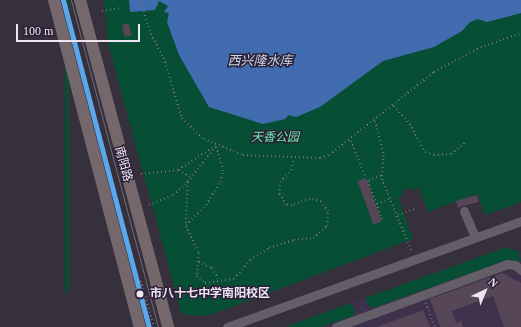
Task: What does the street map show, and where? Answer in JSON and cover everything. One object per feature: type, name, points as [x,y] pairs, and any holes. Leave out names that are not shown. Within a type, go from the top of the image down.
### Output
[{"type":"main road","name":"南阳路","points":[[54,0],[140,327]]},
{"type":"main road","name":"南阳路","points":[[80,0],[168,327]]},
{"type":"street","points":[[464,211],[475,237]]},
{"type":"street","points":[[227,327],[521,221]]},
{"type":"street","points":[[336,327],[507,264],[515,265],[521,270]]},
{"type":"path","points":[[140,0],[144,16],[164,58],[179,112],[194,134],[216,146],[243,156],[325,157],[351,141],[422,81],[452,62],[477,49],[521,33]]},
{"type":"path","points":[[102,11],[121,8]]},
{"type":"path","points":[[394,106],[410,124],[425,152],[434,155],[451,154],[466,142]]},
{"type":"path","points":[[375,121],[384,155],[381,176],[415,258]]},
{"type":"path","points":[[351,141],[365,176]]},
{"type":"path","points":[[141,174],[178,170],[216,146]]},
{"type":"path","points":[[149,206],[173,195],[188,182],[216,146]]},
{"type":"path","points":[[186,225],[206,205],[220,182],[223,171],[216,146]]},
{"type":"path","points":[[188,182],[186,225],[198,250],[199,262],[197,274],[201,281],[207,282],[218,278],[237,278],[250,260],[268,248],[294,240],[313,238],[327,226],[328,212],[322,202],[310,199],[292,206],[286,205],[279,194],[280,182],[291,170],[294,157]]},
{"type":"path","points":[[178,170],[192,178]]},
{"type":"path","points":[[381,176],[368,181],[383,221]]},
{"type":"path","points":[[376,204],[391,198]]},
{"type":"path","points":[[398,215],[414,209]]},
{"type":"path","points":[[199,262],[212,268],[218,278]]},
{"type":"path","points":[[141,281],[154,326]]},
{"type":"path","points":[[424,295],[436,327]]},
{"type":"shaded area","points":[[504,248],[521,253],[521,327],[285,327]]},
{"type":"green space","points":[[65,0],[69,0],[69,292],[65,292]]},
{"type":"green space","name":"天香公园","points":[[104,0],[521,0],[521,202],[485,215],[477,194],[428,212],[419,188],[412,190],[411,187],[403,190],[404,194],[398,197],[413,239],[207,316],[187,315],[181,312],[108,43]]},
{"type":"green space","points":[[504,248],[519,251],[521,262],[509,259],[373,308],[368,306],[365,298]]},
{"type":"green space","points":[[352,303],[355,312],[352,316],[322,327],[285,327]]},
{"type":"water","name":"西兴隆水库","points":[[129,0],[521,0],[521,13],[487,22],[478,19],[470,22],[462,31],[434,47],[383,61],[320,107],[296,117],[289,115],[285,119],[263,124],[209,107],[179,55],[167,22],[169,13],[164,12],[168,6],[159,1],[155,10],[130,12]]},
{"type":"building","points":[[128,23],[132,35],[125,37],[122,25]]},
{"type":"building","points":[[366,178],[382,221],[373,224],[358,181]]},
{"type":"building","points":[[477,195],[479,202],[458,208],[456,201]]},
{"type":"building","points":[[502,273],[521,283],[521,327],[504,327],[493,296],[452,311],[456,323],[461,321],[463,327],[440,327],[430,299]]},
{"type":"building","points":[[423,310],[430,327],[377,327]]},
{"type":"tram line","points":[[71,0],[158,327]]},
{"type":"transit line","points":[[63,0],[149,327]]},
{"type":"place","name":"市八十七中学南阳校区","points":[[140,294]]}]
